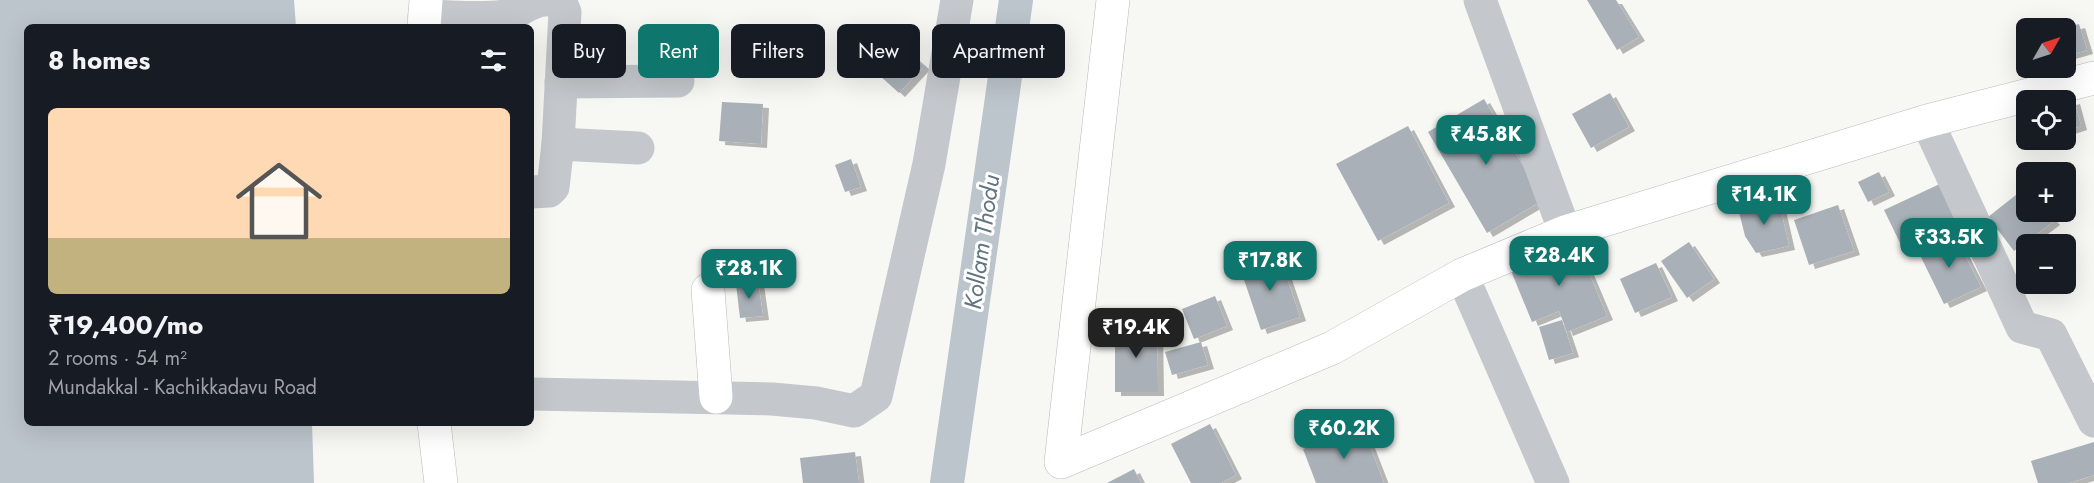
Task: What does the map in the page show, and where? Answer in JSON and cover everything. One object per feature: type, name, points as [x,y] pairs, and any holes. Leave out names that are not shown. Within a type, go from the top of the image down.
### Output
[{"type":"street","points":[[425,14],[503,16],[524,9],[536,0],[544,0]]},
{"type":"street","points":[[534,192],[549,191],[553,188],[558,144],[565,12],[560,1],[550,0]]},
{"type":"street","points":[[534,394],[717,397],[816,403],[854,411],[876,396],[929,164],[957,0]]},
{"type":"street","points":[[1060,473],[1113,0]]},
{"type":"street","points":[[1480,0],[1565,232]]},
{"type":"street","points":[[1060,473],[1332,348],[1462,275],[1565,232],[1927,121],[2094,78]]},
{"type":"street","points":[[561,82],[678,81]]},
{"type":"street","points":[[1927,121],[2022,327],[2051,334],[2094,421]]},
{"type":"street","points":[[558,144],[638,148]]},
{"type":"street","points":[[1462,275],[1553,483]]},
{"type":"street","points":[[708,290],[717,397]]},
{"type":"street","points":[[434,426],[441,483]]},
{"type":"shaded area","points":[[0,0],[294,0],[296,24],[24,24],[24,426],[312,426],[314,483],[0,483]]},
{"type":"building","points":[[1587,0],[1616,0],[1639,37],[1617,50]]},
{"type":"building","points":[[2079,24],[2087,50],[2076,53],[2076,25]]},
{"type":"building","points":[[882,78],[913,78],[899,93]]},
{"type":"building","points":[[1610,93],[1629,127],[1591,148],[1572,114]]},
{"type":"building","points":[[1484,99],[1543,200],[1487,233],[1428,132]]},
{"type":"building","points":[[722,102],[763,104],[761,144],[719,141]]},
{"type":"building","points":[[2076,107],[2081,126],[2076,128]]},
{"type":"building","points":[[1408,126],[1449,203],[1378,241],[1336,164]]},
{"type":"building","points":[[851,159],[861,187],[845,192],[835,165]]},
{"type":"building","points":[[1879,172],[1889,192],[1868,202],[1858,182]]},
{"type":"building","points":[[1944,182],[1962,221],[1903,249],[1884,210]]},
{"type":"building","points":[[2016,195],[2016,222],[2053,222],[2037,234],[2016,234],[2016,250],[2014,251],[1988,217]]},
{"type":"building","points":[[1778,198],[1789,246],[1756,253],[1745,236],[1738,208]]},
{"type":"building","points":[[1838,205],[1854,251],[1809,265],[1794,220]]},
{"type":"building","points":[[1954,234],[1981,287],[1944,304],[1918,251]]},
{"type":"building","points":[[1575,240],[1607,316],[1567,332],[1559,311],[1532,322],[1509,266]]},
{"type":"building","points":[[1689,242],[1714,279],[1687,298],[1661,261]]},
{"type":"building","points":[[1279,255],[1300,317],[1261,330],[1240,268]]},
{"type":"building","points":[[1656,263],[1672,297],[1635,313],[1620,279]]},
{"type":"building","points":[[758,281],[763,316],[740,318],[736,284]]},
{"type":"building","points":[[1215,296],[1227,326],[1194,339],[1182,309]]},
{"type":"building","points":[[1562,320],[1573,353],[1549,360],[1539,327]]},
{"type":"building","points":[[1115,325],[1157,325],[1158,392],[1115,392]]},
{"type":"building","points":[[1201,342],[1208,365],[1172,375],[1165,352]]},
{"type":"building","points":[[1210,424],[1236,475],[1221,483],[1191,483],[1171,444]]},
{"type":"building","points":[[1362,426],[1384,483],[1316,483],[1303,449]]},
{"type":"building","points":[[2094,442],[2094,475],[2069,483],[2038,483],[2031,461]]},
{"type":"building","points":[[855,452],[859,483],[803,483],[800,458]]},
{"type":"building","points":[[1134,469],[1141,483],[1107,483]]},
{"type":"waterway","name":"Kollam Thodu","points":[[947,483],[1016,0]]}]
